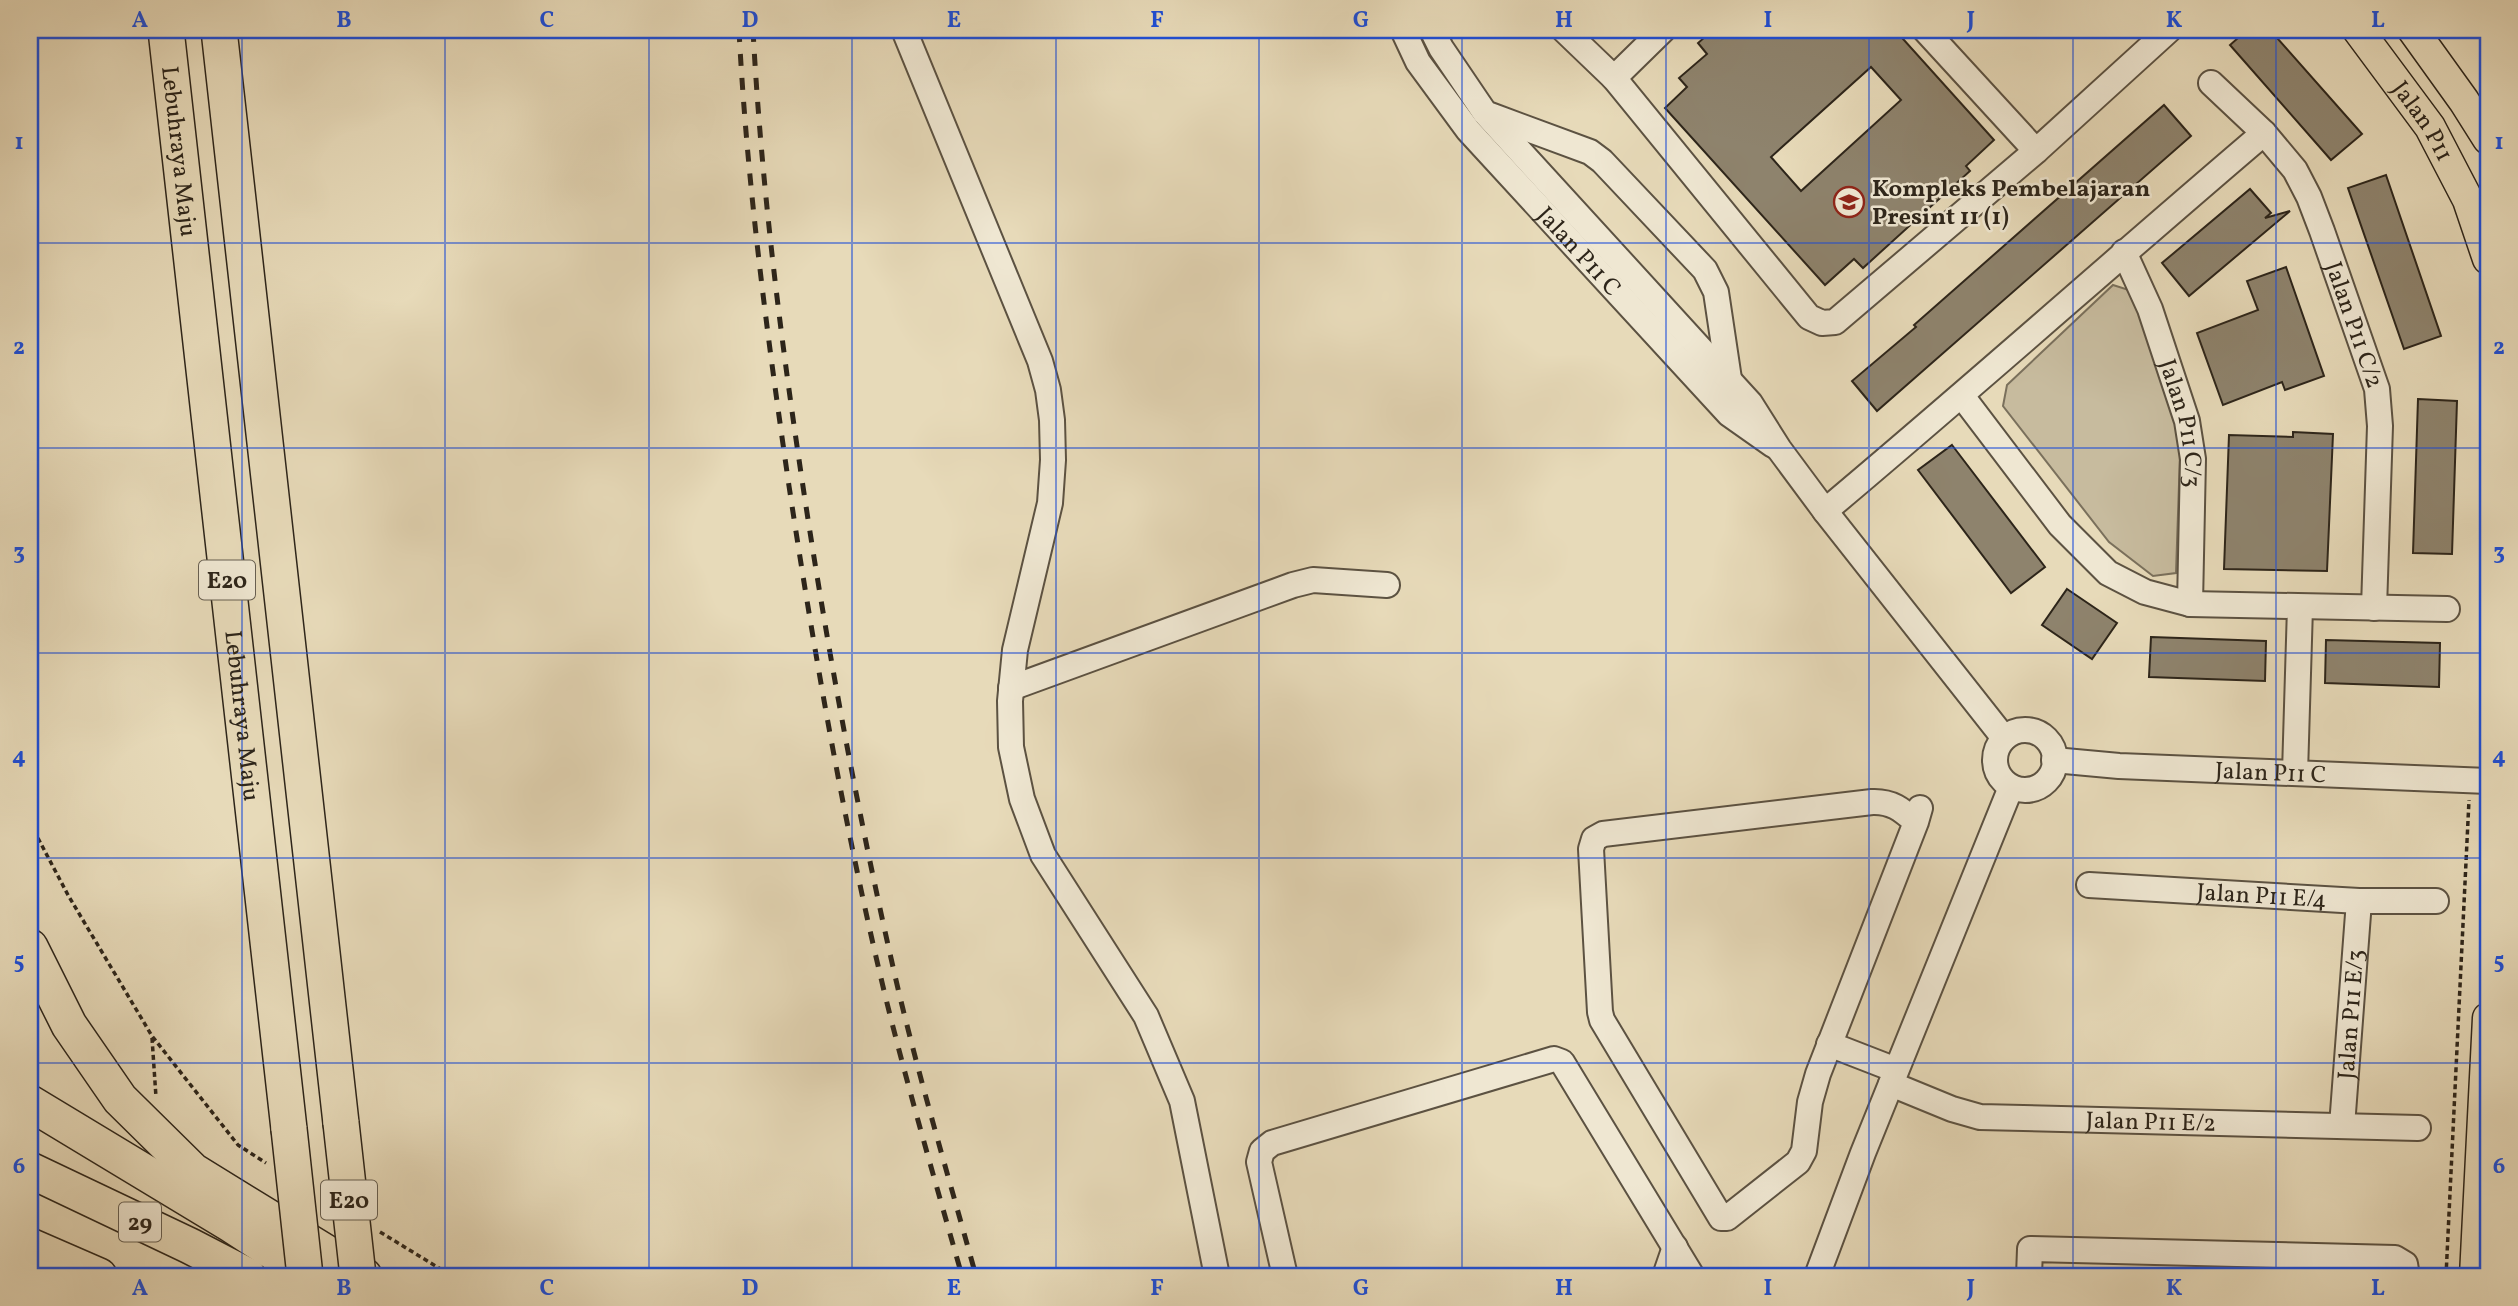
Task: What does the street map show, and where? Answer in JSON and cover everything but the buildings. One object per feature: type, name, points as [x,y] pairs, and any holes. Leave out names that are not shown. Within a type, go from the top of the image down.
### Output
[{"type":"highway","name":"Lebuhraya Maju","points":[[166,30],[289,1129],[308,1276]]},
{"type":"highway","name":"E20","points":[[219,30],[358,1276]]},
{"type":"highway","points":[[30,947],[69,1024],[120,1099],[192,1171],[363,1276]]},
{"type":"highway","points":[[30,1103],[308,1276]]},
{"type":"highway","name":"29","points":[[30,1170],[248,1276]]},
{"type":"highway","points":[[30,1246],[99,1276]]},
{"type":"main road","name":"Jalan P11","points":[[2358,30],[2430,127],[2468,200],[2488,259]]},
{"type":"main road","name":"Jalan P11","points":[[2413,30],[2464,100],[2488,139]]},
{"type":"main road","points":[[2475,1276],[2488,1018]]},
{"type":"street","points":[[904,30],[1040,361],[1048,390],[1053,460],[1050,503],[1015,650],[1012,688],[1012,747],[1022,799],[1042,855],[1146,1016],[1182,1101],[1217,1276]]},
{"type":"street","name":"Jalan P11 C","points":[[1403,30],[1418,62],[1468,130],[1729,414],[1779,449]]},
{"type":"street","name":"Jalan P11 C","points":[[1432,30],[1485,113],[1750,403],[1779,449],[1825,511],[2004,738]]},
{"type":"street","points":[[1564,30],[1614,78],[1810,317],[1822,323],[1835,322],[2036,151],[2169,30]]},
{"type":"street","points":[[1614,78],[1662,30]]},
{"type":"street","points":[[1925,30],[2036,151]]},
{"type":"street","name":"Jalan P11 C/2","points":[[2211,83],[2264,134],[2295,170],[2309,197],[2377,389],[2380,426],[2374,608]]},
{"type":"street","points":[[1485,113],[1590,152],[1602,161],[1704,270],[1716,292],[1729,379]]},
{"type":"street","points":[[1825,511],[2264,134]]},
{"type":"street","name":"Jalan P11 C/3","points":[[2124,252],[2150,309],[2188,421],[2193,459],[2190,604]]},
{"type":"street","points":[[1962,396],[2060,524],[2108,573],[2145,592],[2190,604],[2447,609]]},
{"type":"street","points":[[1012,688],[1293,585],[1313,580],[1387,585]]},
{"type":"street","points":[[2295,774],[2300,607]]},
{"type":"street","points":[[2019,730],[2038,733],[2051,746],[2054,760],[2052,773],[2039,787],[2030,790],[2011,788],[1998,775],[1995,765],[1997,747],[2004,738],[2019,730]]},
{"type":"street","name":"Jalan P11 C","points":[[2054,760],[2479,781]]},
{"type":"street","points":[[1817,1276],[1893,1077],[2011,788]]},
{"type":"street","points":[[1872,802],[1885,802],[1918,815],[1829,1044],[1811,1102],[1804,1151],[1798,1162],[1727,1218],[1721,1218],[1602,1020],[1591,849],[1594,839],[1603,834],[1872,802]]},
{"type":"street","name":"Jalan P11 E/4","points":[[2089,885],[2359,901],[2436,901]]},
{"type":"street","name":"Jalan P11 E/3","points":[[2342,1126],[2359,901]]},
{"type":"street","name":"Jalan P11 E/2","points":[[1829,1044],[1952,1109],[1980,1116],[2418,1128]]},
{"type":"street","points":[[1285,1276],[1259,1163],[1262,1151],[1272,1143],[1542,1060],[1554,1059],[1562,1062],[1692,1276]]},
{"type":"street","points":[[1665,1276],[1675,1247]]},
{"type":"street","points":[[2029,1276],[2030,1249],[2396,1258],[2404,1264],[2407,1276]]},
{"type":"path","points":[[2446,1276],[2468,837],[2479,781]]},
{"type":"path","points":[[30,823],[68,895],[152,1036],[237,1145],[273,1167]]},
{"type":"path","points":[[152,1036],[157,1101]]},
{"type":"path","points":[[369,1225],[452,1276]]},
{"type":"shaded area","points":[[2113,285],[2132,291],[2181,425],[2176,573],[2153,576],[2109,542],[2003,406],[2007,385]]},
{"type":"railway","points":[[739,30],[747,144],[766,315],[789,486],[820,679],[857,872],[886,999],[962,1276]]},
{"type":"railway","points":[[753,30],[778,307],[801,473],[833,669],[870,864],[899,993],[976,1276]]},
{"type":"place","name":"Kompleks Pembelajaran Presint 11 (1)","points":[[1849,202]]}]
